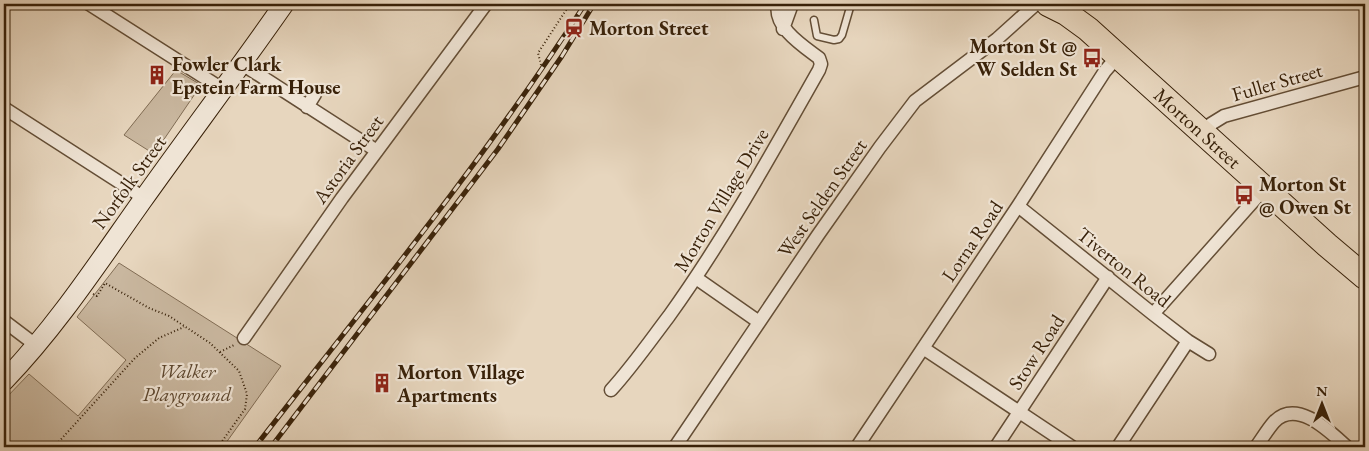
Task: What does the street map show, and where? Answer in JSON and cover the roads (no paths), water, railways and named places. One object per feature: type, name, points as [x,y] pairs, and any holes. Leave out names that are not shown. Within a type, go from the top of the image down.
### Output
[{"type":"highway","name":"Morton Street","points":[[1064,7],[1364,275]]},
{"type":"main road","name":"Norfolk Street","points":[[4,381],[37,346],[71,303],[284,4]]},
{"type":"street","points":[[89,4],[224,90]]},
{"type":"street","name":"Astoria Street","points":[[244,338],[377,150],[486,4]]},
{"type":"street","points":[[778,4],[777,8],[783,29]]},
{"type":"street","points":[[783,29],[792,4]]},
{"type":"street","name":"West Selden Street","points":[[674,447],[818,235],[915,101],[997,39],[1036,4]]},
{"type":"street","name":"Morton Village Drive","points":[[610,390],[632,366],[696,278],[763,169],[819,70],[820,62],[818,58],[783,29]]},
{"type":"street","name":"Lorna Road","points":[[857,447],[1018,206],[1105,71],[1118,56]]},
{"type":"street","points":[[242,64],[377,150]]},
{"type":"street","name":"Fuller Street","points":[[1203,132],[1211,124],[1224,116],[1365,77]]},
{"type":"street","points":[[307,106],[315,94]]},
{"type":"street","points":[[4,108],[144,198]]},
{"type":"street","points":[[1153,314],[1265,188]]},
{"type":"street","name":"Tiverton Road","points":[[1018,206],[1153,314],[1188,341],[1209,354]]},
{"type":"street","name":"Stow Road","points":[[996,447],[1108,277]]},
{"type":"street","points":[[696,278],[759,322]]},
{"type":"street","points":[[4,321],[37,346]]},
{"type":"street","points":[[1118,447],[1188,341]]},
{"type":"street","points":[[923,348],[1072,447]]},
{"type":"street","points":[[1256,447],[1275,422],[1288,415],[1301,415],[1315,420],[1347,447]]},
{"type":"lane","points":[[814,20],[817,36],[834,40],[839,39],[851,4]]},
{"type":"railway","points":[[255,447],[383,284],[466,174],[547,62],[585,4]]},
{"type":"railway","points":[[271,447],[498,149],[562,56],[594,4]]},
{"type":"place","name":"Morton Street","points":[[574,28]]},
{"type":"place","name":"Morton St @ W Selden St","points":[[1092,58]]},
{"type":"place","name":"Fowler Clark Epstein Farm House","points":[[157,75]]},
{"type":"place","name":"Morton St @ Owen St","points":[[1244,195]]},
{"type":"place","name":"Morton Village Apartments","points":[[382,383]]},
{"type":"park label","name":"Walker Playground","points":[[187,382]]}]
